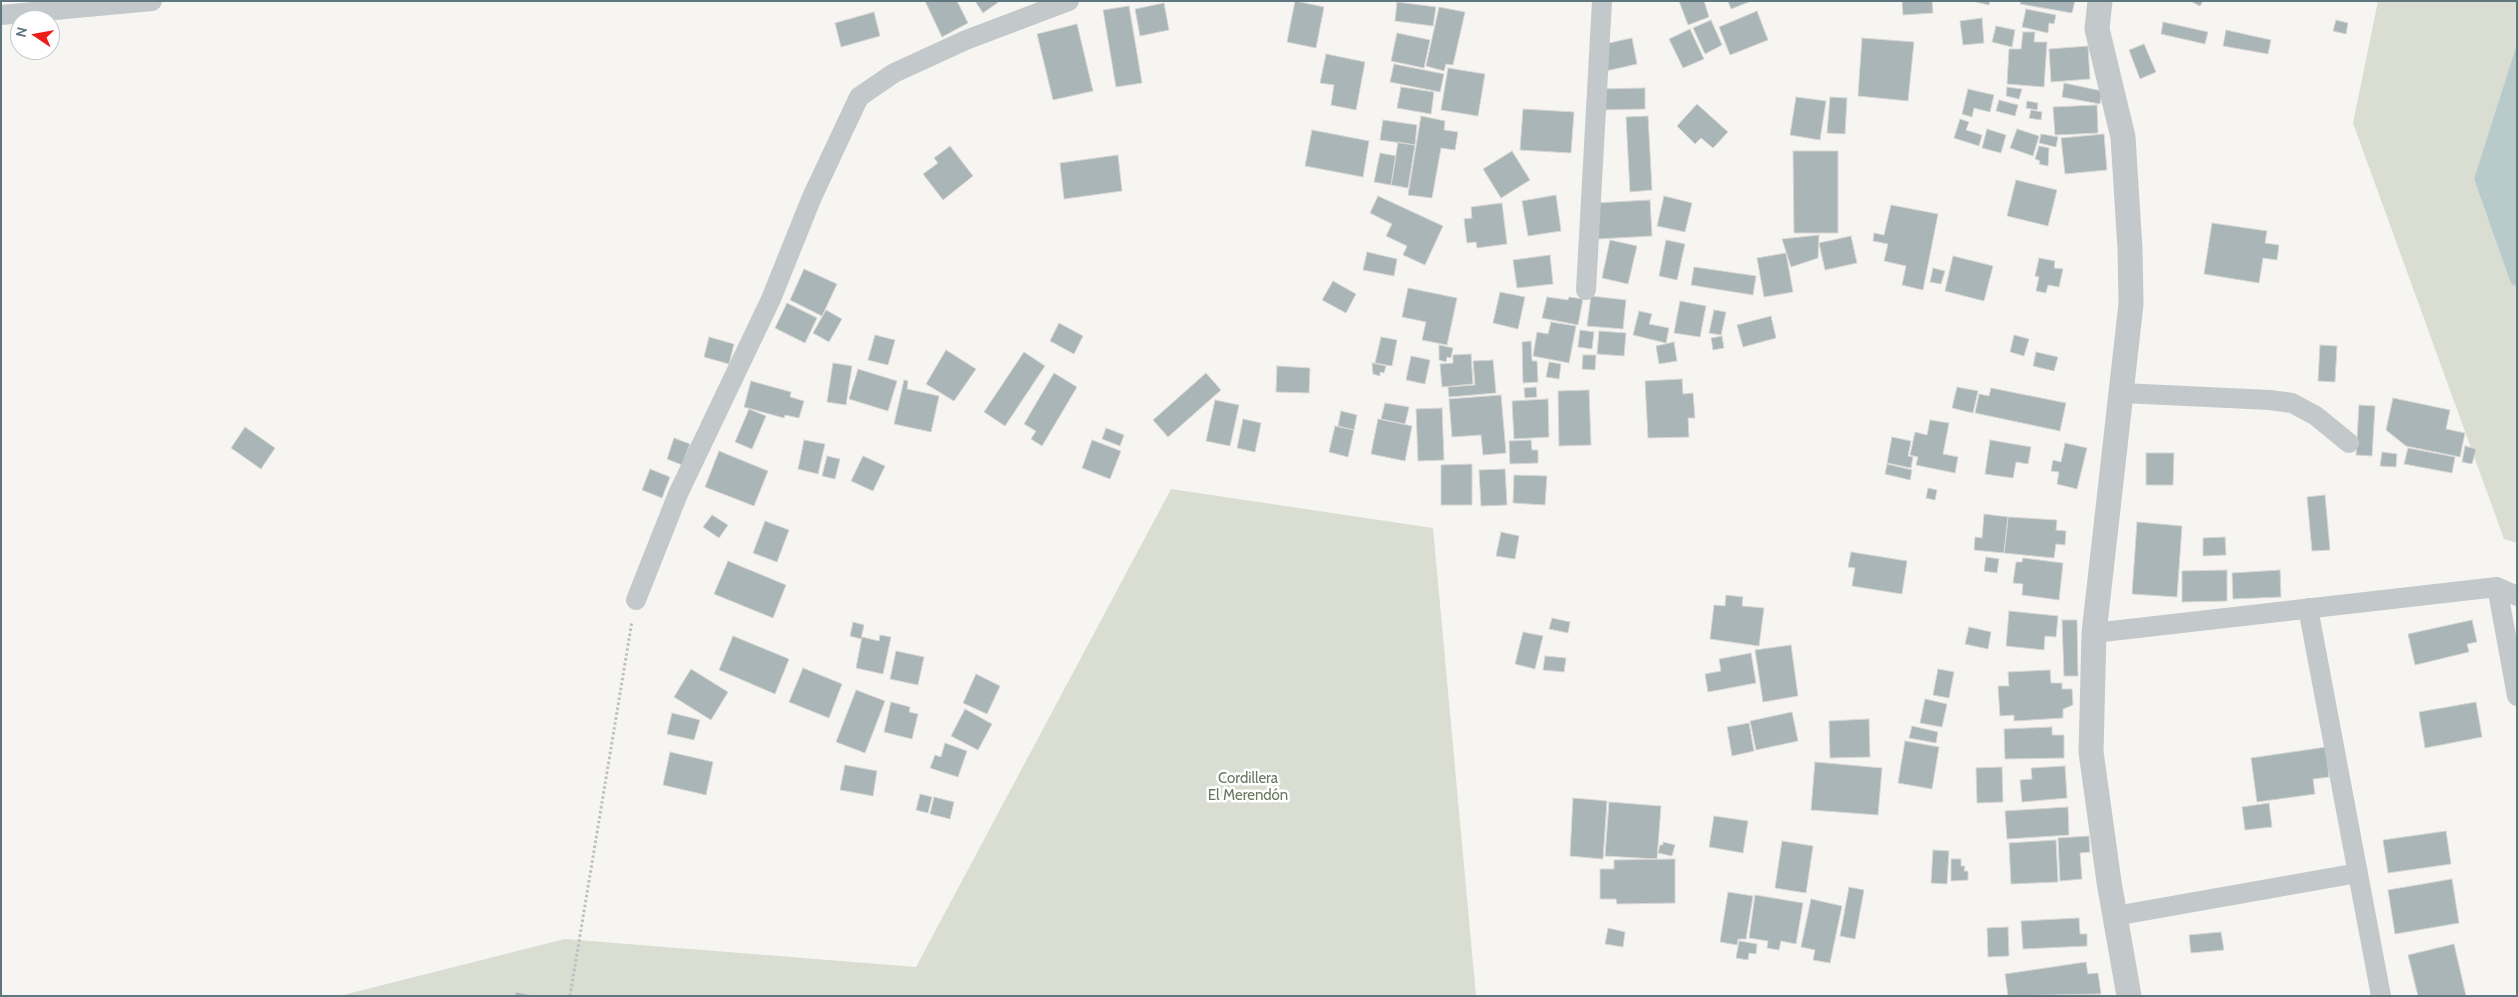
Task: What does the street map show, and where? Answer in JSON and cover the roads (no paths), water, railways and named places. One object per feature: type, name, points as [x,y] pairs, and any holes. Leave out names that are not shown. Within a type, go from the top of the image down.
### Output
[{"type":"street","points":[[1,15],[152,1]]},
{"type":"street","points":[[636,600],[678,494],[771,299],[812,197],[859,97],[894,72],[966,40],[1070,1]]},
{"type":"street","points":[[1586,290],[1602,1]]},
{"type":"street","points":[[2100,1],[2097,29],[2123,137],[2130,249],[2131,304],[2094,632],[2091,752],[2115,916],[2129,996]]},
{"type":"street","points":[[2122,393],[2270,400],[2292,403],[2316,416],[2349,443]]},
{"type":"street","points":[[2094,632],[2497,587],[2517,596]]},
{"type":"street","points":[[2497,587],[2517,696]]},
{"type":"street","points":[[2308,608],[2381,996]]},
{"type":"street","points":[[2115,916],[2358,873]]},
{"type":"park label","name":"Cordillera El Merendón","points":[[1248,788]]}]
